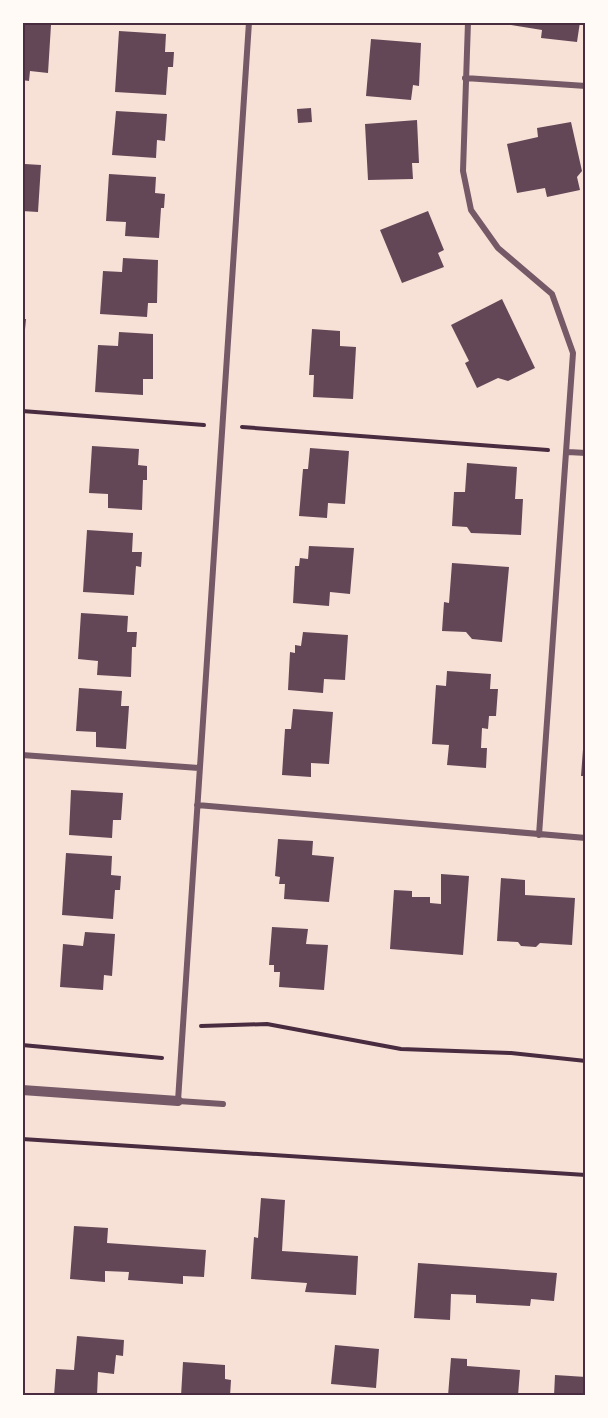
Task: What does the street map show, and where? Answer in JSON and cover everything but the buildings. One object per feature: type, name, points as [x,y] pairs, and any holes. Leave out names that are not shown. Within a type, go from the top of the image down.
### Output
[{"type":"street","points":[[178,1101],[249,22]]},
{"type":"street","points":[[468,22],[463,171],[471,210],[498,248],[552,294],[573,353],[568,452],[539,835]]},
{"type":"street","points":[[465,78],[585,86]]},
{"type":"street","points":[[568,452],[585,453]]},
{"type":"street","points":[[22,755],[199,768]]},
{"type":"street","points":[[197,805],[585,838]]},
{"type":"street","points":[[22,1090],[223,1104]]},
{"type":"path","points":[[22,411],[568,452]]},
{"type":"path","points":[[183,1026],[267,1024],[401,1049],[511,1053],[585,1061]]},
{"type":"path","points":[[22,1045],[181,1059]]},
{"type":"path","points":[[22,1139],[585,1176]]}]
